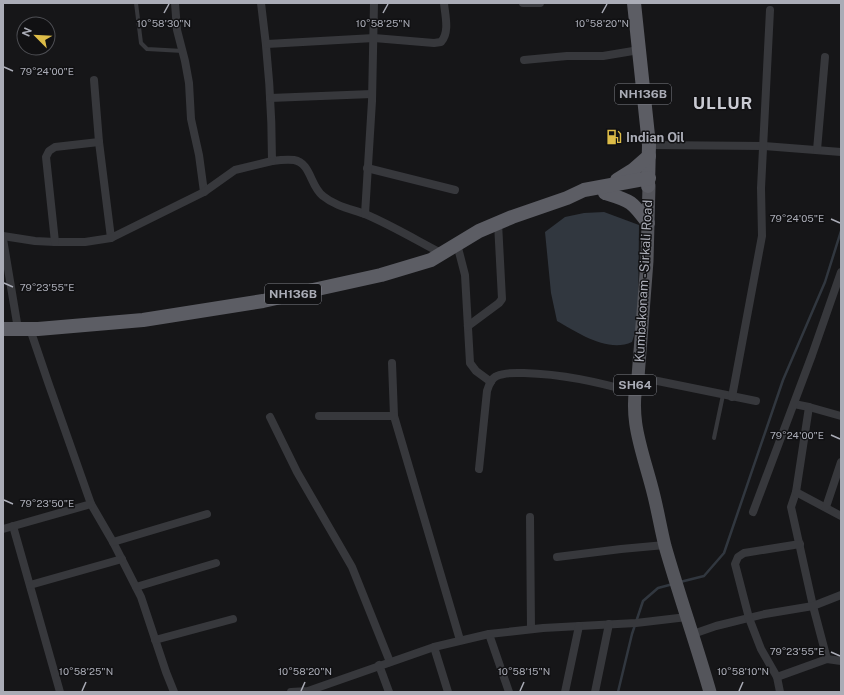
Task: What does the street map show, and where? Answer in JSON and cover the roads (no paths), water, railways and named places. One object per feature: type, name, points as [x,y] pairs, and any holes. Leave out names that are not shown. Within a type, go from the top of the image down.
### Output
[{"type":"highway","name":"Kumbakonam - Sirkali Road","points":[[634,3],[649,150],[649,182]]},
{"type":"highway","points":[[648,223],[636,207],[607,188],[633,170],[649,150]]},
{"type":"highway","name":"NH136B","points":[[3,329],[24,329],[143,320],[263,301],[381,275],[430,260],[479,231],[498,222],[567,198],[584,190],[649,182]]},
{"type":"main road","name":"Kumbakonam - Sirkali Road","points":[[649,182],[647,261],[638,377],[634,392],[634,417],[638,440],[654,494],[665,545],[710,692]]},
{"type":"street","points":[[175,3],[177,30],[183,51],[189,83],[191,119],[199,155],[204,192]]},
{"type":"street","points":[[261,3],[267,44],[272,161]]},
{"type":"street","points":[[365,214],[372,94],[374,3]]},
{"type":"street","points":[[267,44],[374,38],[434,43],[441,42],[445,38],[446,31],[444,3]]},
{"type":"street","points":[[523,4],[540,3]]},
{"type":"street","points":[[732,397],[762,236],[761,188],[770,10]]},
{"type":"street","points":[[524,60],[567,56],[603,56],[639,50]]},
{"type":"street","points":[[817,150],[825,57]]},
{"type":"street","points":[[94,80],[99,142],[111,238]]},
{"type":"street","points":[[270,98],[372,94]]},
{"type":"street","points":[[55,242],[46,157],[49,151],[55,147],[99,142]]},
{"type":"street","points":[[649,150],[764,146],[841,152]]},
{"type":"street","points":[[3,236],[55,242],[85,242],[111,238],[204,192],[235,170],[272,161],[292,160],[302,163],[307,168],[313,184],[322,196],[333,203],[365,214],[441,253]]},
{"type":"street","points":[[367,168],[455,190]]},
{"type":"street","points":[[468,326],[499,303],[502,299],[498,222]]},
{"type":"street","points":[[3,239],[24,329],[48,382],[91,504],[113,542],[141,597],[174,692]]},
{"type":"street","points":[[457,244],[465,275],[470,363],[476,371],[491,382]]},
{"type":"street","points":[[752,512],[794,404],[841,272]]},
{"type":"street","points":[[392,363],[394,416],[460,640]]},
{"type":"street","points":[[479,469],[487,391],[495,376],[508,372],[540,373],[577,378],[634,392]]},
{"type":"street","points":[[638,377],[756,401]]},
{"type":"street","points":[[794,404],[841,416]]},
{"type":"street","points":[[809,407],[796,492],[791,507],[813,606],[827,659]]},
{"type":"street","points":[[318,416],[394,416]]},
{"type":"street","points":[[270,417],[297,472],[352,566],[390,662]]},
{"type":"street","points":[[826,507],[841,462]]},
{"type":"street","points":[[796,492],[841,516]]},
{"type":"street","points":[[3,529],[91,504]]},
{"type":"street","points":[[113,542],[207,514]]},
{"type":"street","points":[[530,517],[531,629]]},
{"type":"street","points":[[13,526],[60,692]]},
{"type":"street","points":[[780,692],[777,677],[761,649],[749,618],[735,564],[738,557],[744,553],[800,544]]},
{"type":"street","points":[[557,557],[665,545]]},
{"type":"street","points":[[30,585],[122,559]]},
{"type":"street","points":[[136,588],[216,563]]},
{"type":"street","points":[[693,634],[716,626],[749,618],[813,606],[841,595]]},
{"type":"street","points":[[291,692],[308,691],[434,647],[489,634],[531,629],[688,617]]},
{"type":"street","points":[[155,640],[233,619]]},
{"type":"street","points":[[595,692],[609,624]]},
{"type":"street","points":[[565,692],[578,626]]},
{"type":"street","points":[[489,634],[509,692]]},
{"type":"street","points":[[434,647],[448,692]]},
{"type":"street","points":[[777,677],[827,659],[841,661]]},
{"type":"street","points":[[379,665],[389,692]]},
{"type":"lane","points":[[136,3],[141,43],[147,49],[183,51]]},
{"type":"lane","points":[[714,438],[723,395]]},
{"type":"waterway","points":[[680,582],[704,576],[724,553],[783,380],[825,282],[841,231]]},
{"type":"waterway","points":[[618,692],[632,634],[643,601],[658,588],[673,584]]},
{"type":"place","name":"Indian Oil","points":[[614,137]]},
{"type":"district","name":"ULLUR","points":[[723,103]]}]
